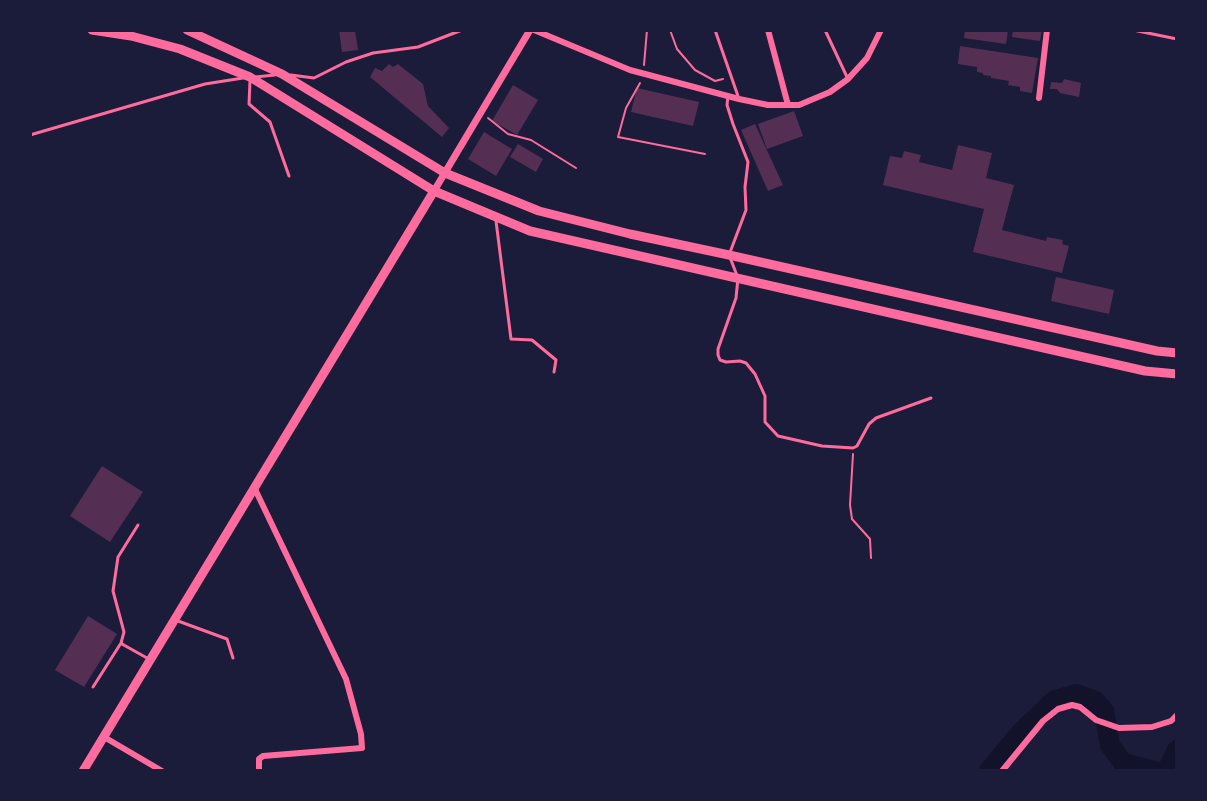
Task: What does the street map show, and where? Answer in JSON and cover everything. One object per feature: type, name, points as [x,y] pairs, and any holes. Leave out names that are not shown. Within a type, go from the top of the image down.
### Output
[{"type":"main road","points":[[92,30],[180,49],[250,77],[434,191],[530,231],[1145,371],[1177,374]]},
{"type":"main road","points":[[187,30],[282,74],[445,173],[539,211],[630,234],[1177,353]]},
{"type":"main road","points":[[83,771],[434,191]]},
{"type":"street","points":[[434,191],[532,30],[643,74],[768,105],[799,105],[830,92],[848,79],[867,58],[881,30]]},
{"type":"street","points":[[768,30],[788,105]]},
{"type":"street","points":[[1039,98],[1047,30]]},
{"type":"street","points":[[254,487],[346,679],[362,748],[263,756],[259,759],[259,771]]},
{"type":"street","points":[[1002,771],[1043,721],[1058,709],[1072,705],[1080,707],[1102,723],[1114,726],[1152,727],[1171,721],[1177,715]]},
{"type":"street","points":[[104,737],[162,771]]},
{"type":"lane","points":[[30,135],[205,84],[282,74],[314,78],[373,53],[418,47],[462,30]]},
{"type":"lane","points":[[715,30],[739,99]]},
{"type":"lane","points":[[825,30],[848,79]]},
{"type":"lane","points":[[1133,30],[1177,39]]},
{"type":"lane","points":[[250,77],[249,104],[270,122],[289,176]]},
{"type":"lane","points":[[728,96],[727,105],[748,162],[746,210],[729,255],[738,278],[736,298],[718,349],[720,360],[746,363],[755,374],[765,396],[765,422],[778,436],[822,446],[853,448],[876,418],[931,398]]},
{"type":"lane","points":[[495,216],[511,339],[532,340],[556,360],[554,372]]},
{"type":"lane","points":[[93,687],[121,643],[124,632],[113,591],[118,557],[138,525]]},
{"type":"lane","points":[[174,620],[227,639],[233,658]]},
{"type":"lane","points":[[121,643],[150,660]]},
{"type":"path","points":[[647,30],[643,74],[626,108],[618,137],[705,154]]},
{"type":"path","points":[[670,30],[677,49],[695,70],[715,81],[732,77]]},
{"type":"path","points":[[481,112],[508,134],[531,140],[576,168]]},
{"type":"path","points":[[853,448],[852,519],[870,539],[871,558]]},
{"type":"building","points":[[339,30],[355,30],[358,50],[342,52]]},
{"type":"building","points":[[965,30],[1008,30],[1006,44],[964,38]]},
{"type":"building","points":[[1013,30],[1042,30],[1040,41],[1012,37]]},
{"type":"building","points":[[960,46],[1038,58],[1032,93],[1008,85],[1009,81],[983,75],[977,72],[977,67],[958,64]]},
{"type":"building","points":[[389,64],[393,67],[398,64],[423,84],[428,106],[449,128],[442,137],[370,77],[375,68],[382,71]]},
{"type":"building","points":[[1064,79],[1081,83],[1079,97],[1050,89],[1051,82],[1062,83]]},
{"type":"building","points":[[513,85],[538,100],[517,135],[492,121]]},
{"type":"building","points":[[637,88],[699,102],[693,126],[631,112]]},
{"type":"building","points":[[794,111],[803,136],[767,149],[758,124]]},
{"type":"building","points":[[755,124],[783,185],[768,191],[741,130]]},
{"type":"building","points":[[484,132],[512,149],[496,176],[468,159]]},
{"type":"building","points":[[518,144],[543,159],[536,172],[510,157]]},
{"type":"building","points":[[958,145],[992,153],[986,178],[1014,185],[1002,230],[1046,241],[1047,237],[1063,240],[1062,244],[1069,246],[1062,273],[973,252],[984,209],[883,185],[890,156],[902,158],[904,151],[921,155],[919,162],[952,170]]},
{"type":"building","points":[[1056,277],[1114,290],[1109,314],[1051,301]]},
{"type":"building","points":[[102,466],[143,492],[110,542],[70,516]]},
{"type":"building","points":[[88,616],[117,634],[84,687],[55,670]]},
{"type":"waterway","points":[[989,771],[1023,730],[1055,700],[1076,694],[1095,701],[1104,711],[1110,745],[1123,763],[1154,771]]},
{"type":"waterway","points":[[1167,771],[1177,750]]}]
